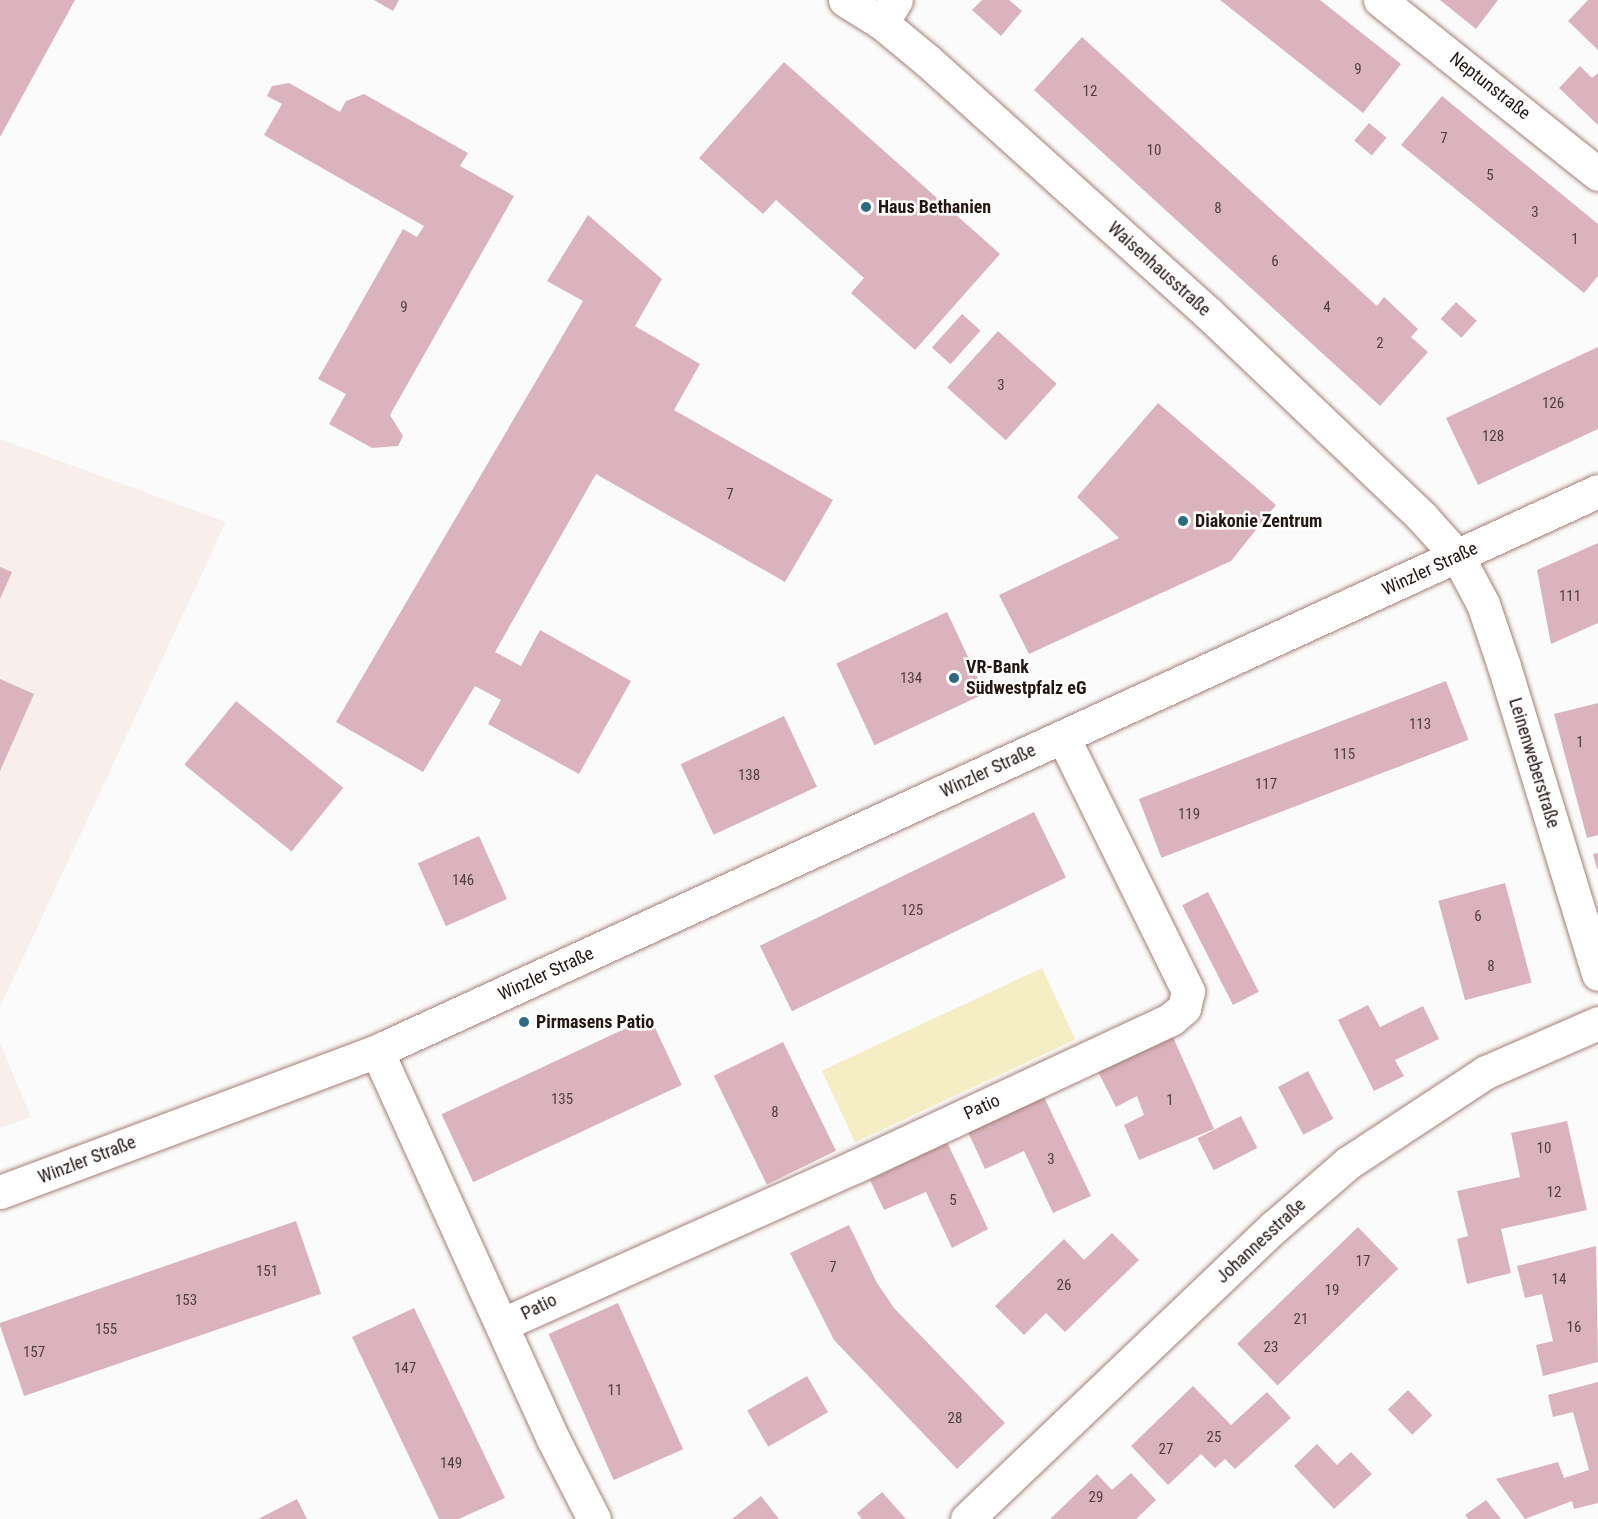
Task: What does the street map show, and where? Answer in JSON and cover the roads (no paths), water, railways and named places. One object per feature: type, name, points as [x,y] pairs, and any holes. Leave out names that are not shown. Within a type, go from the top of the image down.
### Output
[{"type":"street","name":"Waisenhausstraße","points":[[845,0],[889,12],[1415,510],[1458,557]]},
{"type":"street","name":"Neptunstraße","points":[[1380,0],[1598,174]]},
{"type":"street","name":"Winzler Straße","points":[[0,1192],[377,1051],[1598,491]]},
{"type":"street","name":"Leinenweberstraße","points":[[1458,557],[1483,604],[1501,655],[1598,974]]},
{"type":"street","name":"Patio","points":[[503,1324],[865,1162],[1171,1019],[1184,1008],[1188,991],[1063,737]]},
{"type":"street","name":"Johannesstraße","points":[[967,1519],[1274,1227],[1348,1163],[1486,1072],[1598,1023]]},
{"type":"street","points":[[377,1051],[503,1324],[586,1517]]},
{"type":"place","name":"Haus Bethanien","points":[[866,207]]},
{"type":"place","name":"Diakonie Zentrum","points":[[1183,521]]},
{"type":"place","name":"VR-Bank Südwestpfalz eG","points":[[954,678]]},
{"type":"place","name":"Pirmasens Patio","points":[[524,1022]]}]
